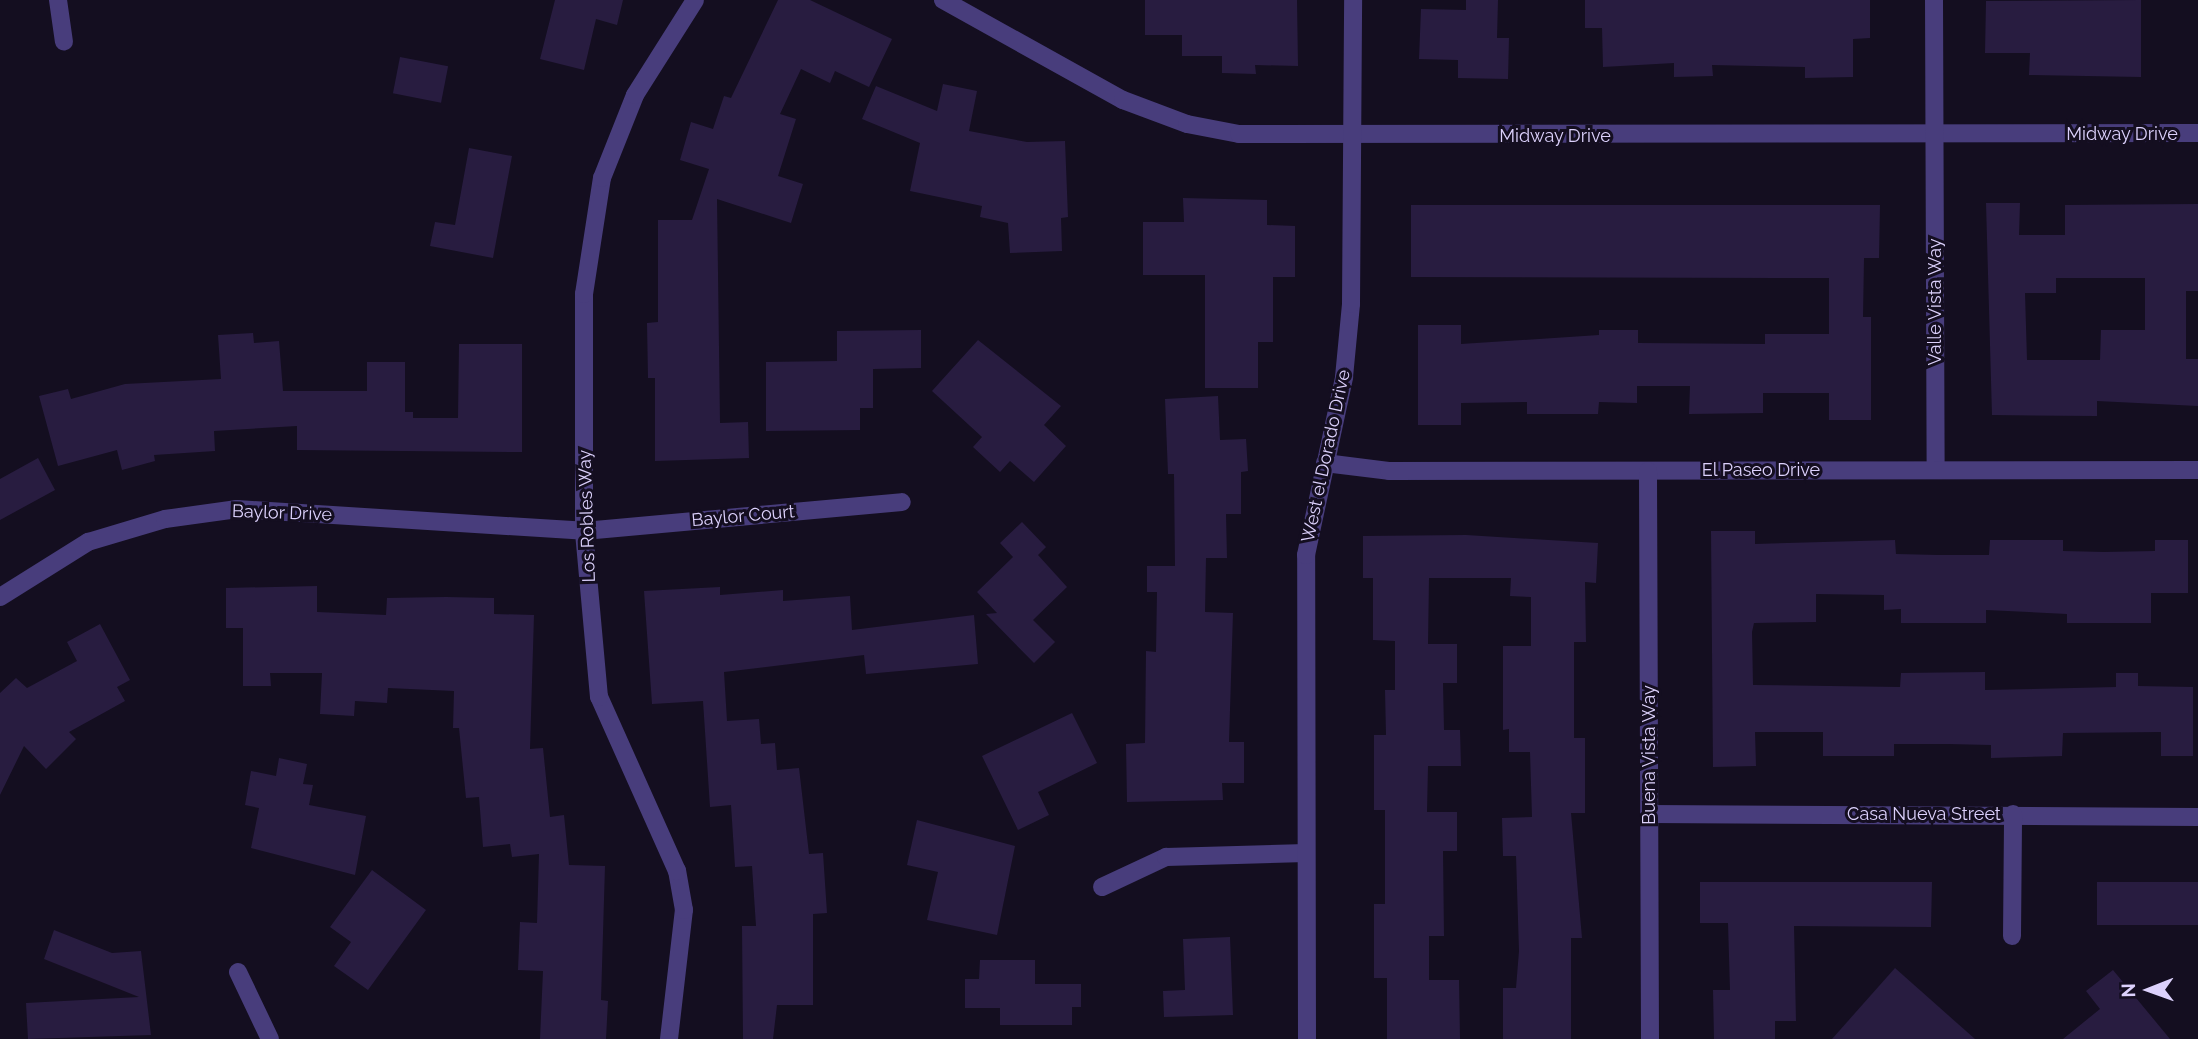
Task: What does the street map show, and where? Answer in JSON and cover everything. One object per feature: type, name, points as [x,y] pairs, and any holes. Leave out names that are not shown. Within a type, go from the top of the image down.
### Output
[{"type":"street","points":[[58,0],[64,43]]},
{"type":"street","name":"Los Robles Way","points":[[669,1039],[681,971],[684,910],[677,871],[599,697],[584,531],[584,294],[602,178],[635,95],[695,0]]},
{"type":"street","name":"Midway Drive","points":[[943,0],[1124,100],[1187,124],[1239,134],[1354,137],[2198,133]]},
{"type":"street","name":"West el Dorado Drive","points":[[1307,1039],[1306,555],[1344,377],[1351,304],[1353,0]]},
{"type":"street","name":"Valle Vista Way","points":[[1934,0],[1936,469]]},
{"type":"street","name":"El Paseo Drive","points":[[1325,463],[1389,471],[2198,470]]},
{"type":"street","name":"Buena Vista Way","points":[[1648,471],[1650,1039]]},
{"type":"street","name":"Baylor Court","points":[[584,531],[902,502]]},
{"type":"street","name":"Baylor Drive","points":[[0,597],[88,542],[165,520],[237,509],[584,531]]},
{"type":"street","name":"Casa Nueva Street","points":[[1649,814],[2198,817]]},
{"type":"street","points":[[2012,936],[2013,814]]},
{"type":"street","points":[[1102,887],[1167,857],[1306,853]]},
{"type":"street","points":[[238,972],[270,1039]]},
{"type":"building","points":[[555,0],[623,0],[617,25],[596,19],[584,70],[540,59]]},
{"type":"building","points":[[778,0],[810,0],[892,39],[869,87],[835,71],[830,83],[801,69],[780,114],[796,119],[778,176],[803,184],[791,223],[717,199],[720,423],[748,422],[749,458],[655,461],[655,378],[648,378],[647,323],[658,322],[658,220],[692,220],[709,169],[680,160],[691,122],[713,129],[724,96],[731,98]]},
{"type":"building","points":[[1145,0],[1297,0],[1298,66],[1255,65],[1256,74],[1222,73],[1222,56],[1182,56],[1182,35],[1145,35]]},
{"type":"building","points":[[1466,0],[1498,0],[1497,38],[1509,38],[1508,79],[1458,78],[1458,60],[1419,59],[1421,9],[1466,10]]},
{"type":"building","points":[[1585,0],[1870,0],[1870,38],[1853,39],[1853,77],[1805,78],[1805,67],[1712,65],[1713,76],[1674,77],[1674,63],[1603,67],[1602,28],[1585,28]]},
{"type":"building","points":[[2141,0],[2141,77],[2029,75],[2030,53],[1985,53],[1986,1]]},
{"type":"building","points":[[400,57],[448,66],[441,103],[393,93]]},
{"type":"building","points":[[943,84],[977,91],[969,131],[1027,142],[1065,141],[1068,217],[1061,218],[1062,251],[1010,253],[1008,223],[980,217],[982,206],[910,191],[920,143],[862,119],[876,86],[937,111]]},
{"type":"building","points":[[469,148],[512,156],[493,258],[430,246],[435,222],[455,225]]},
{"type":"building","points":[[1183,198],[1267,200],[1267,225],[1295,226],[1295,277],[1273,277],[1273,342],[1258,342],[1258,388],[1205,388],[1205,275],[1143,275],[1143,222],[1184,222]]},
{"type":"building","points":[[1986,203],[2020,203],[2019,235],[2065,235],[2065,205],[2198,204],[2198,291],[2186,291],[2186,359],[2198,359],[2198,406],[2097,401],[2097,416],[1992,415]],"holes":[[[2056,278],[2145,278],[2145,330],[2101,330],[2100,360],[2027,360],[2025,293],[2056,293]]]},
{"type":"building","points":[[1411,205],[1880,205],[1879,258],[1864,258],[1863,317],[1871,317],[1871,420],[1829,420],[1829,393],[1763,393],[1763,413],[1689,414],[1690,386],[1637,386],[1637,403],[1599,402],[1598,414],[1527,414],[1527,402],[1461,403],[1461,425],[1418,425],[1418,325],[1461,325],[1461,344],[1599,335],[1599,330],[1638,330],[1638,343],[1765,344],[1765,334],[1829,334],[1829,278],[1411,277]]},
{"type":"building","points":[[921,330],[921,368],[873,369],[873,408],[860,408],[860,430],[766,431],[766,362],[837,361],[837,331]]},
{"type":"building","points":[[253,333],[254,343],[279,341],[283,391],[367,391],[367,362],[405,362],[405,412],[413,412],[413,418],[458,418],[459,344],[522,344],[522,452],[297,450],[297,426],[214,431],[215,451],[154,455],[155,461],[122,470],[117,450],[58,466],[39,396],[68,389],[71,399],[125,384],[221,379],[218,335]]},
{"type":"building","points":[[978,340],[1061,406],[1044,425],[1066,446],[1034,482],[1010,461],[1000,472],[973,447],[982,437],[932,391]]},
{"type":"building","points":[[1218,396],[1220,440],[1246,439],[1248,471],[1241,472],[1241,514],[1226,514],[1227,558],[1206,558],[1205,612],[1233,613],[1229,742],[1244,742],[1244,783],[1222,783],[1223,800],[1127,802],[1126,744],[1145,743],[1146,651],[1156,652],[1157,592],[1147,592],[1147,566],[1175,566],[1174,474],[1168,474],[1165,399]]},
{"type":"building","points":[[38,458],[55,490],[0,520],[0,479]]},
{"type":"building","points":[[1022,522],[1046,547],[1038,555],[1067,587],[1033,620],[1055,642],[1034,663],[986,614],[997,613],[977,592],[1013,557],[1000,543]]},
{"type":"building","points":[[1711,531],[1755,531],[1755,544],[1895,540],[1896,554],[1938,555],[1989,555],[1990,540],[2063,540],[2063,551],[2104,552],[2155,551],[2155,540],[2188,540],[2188,593],[2151,593],[2151,623],[2067,623],[2067,614],[1986,610],[1986,623],[1901,623],[1901,609],[1884,610],[1884,595],[1816,594],[1816,622],[1754,623],[1753,685],[1900,687],[1901,673],[1985,672],[1985,690],[2116,687],[2116,673],[2138,673],[2138,686],[2193,687],[2193,756],[2161,756],[2161,732],[2063,733],[2062,756],[1991,758],[1991,745],[1948,744],[1894,744],[1894,756],[1823,756],[1823,732],[1755,732],[1756,766],[1713,767]]},
{"type":"building","points":[[1466,535],[1598,543],[1596,583],[1585,582],[1586,642],[1574,642],[1574,738],[1585,738],[1585,813],[1571,813],[1582,938],[1571,938],[1571,1039],[1503,1039],[1503,988],[1516,988],[1519,951],[1516,856],[1503,856],[1502,818],[1532,817],[1530,752],[1509,752],[1509,729],[1503,730],[1503,646],[1531,646],[1531,597],[1510,596],[1511,578],[1429,578],[1428,644],[1457,644],[1457,683],[1443,683],[1444,730],[1460,730],[1461,766],[1428,766],[1427,812],[1457,812],[1457,851],[1443,851],[1444,936],[1429,936],[1429,980],[1459,980],[1460,1039],[1387,1039],[1387,978],[1374,978],[1374,904],[1385,904],[1385,810],[1374,810],[1374,735],[1386,735],[1385,690],[1395,690],[1395,641],[1373,640],[1373,578],[1363,578],[1363,536]]},
{"type":"building","points":[[317,586],[317,612],[386,615],[387,598],[446,597],[494,598],[494,614],[534,615],[530,749],[543,748],[550,817],[564,815],[569,865],[605,866],[601,1000],[608,1001],[606,1039],[540,1039],[543,971],[518,970],[520,922],[537,923],[539,854],[512,857],[510,844],[483,847],[479,797],[466,798],[459,728],[453,728],[454,691],[388,688],[387,703],[355,701],[354,716],[320,714],[322,673],[270,673],[271,686],[243,686],[243,628],[226,628],[226,588]]},
{"type":"building","points":[[720,587],[720,595],[783,590],[783,601],[850,596],[852,630],[974,615],[978,664],[866,674],[864,655],[724,672],[727,721],[759,719],[761,744],[775,743],[777,770],[799,768],[809,854],[823,853],[827,913],[813,914],[813,1005],[777,1005],[773,1039],[743,1039],[742,926],[756,926],[752,866],[735,867],[731,805],[710,807],[703,701],[652,704],[644,591]]},
{"type":"building","points":[[100,624],[130,680],[117,687],[125,701],[69,732],[76,739],[46,769],[24,746],[0,795],[0,693],[16,678],[27,688],[77,661],[67,642]]},
{"type":"building","points":[[1072,713],[1097,763],[1038,792],[1049,815],[1018,830],[982,756]]},
{"type":"building","points":[[279,758],[307,764],[303,784],[313,785],[309,805],[366,816],[355,875],[251,848],[259,808],[245,805],[251,771],[276,776]]},
{"type":"building","points":[[917,820],[1015,846],[997,935],[927,920],[938,872],[907,865]]},
{"type":"building","points":[[372,870],[426,910],[368,990],[334,966],[351,942],[330,927]]},
{"type":"building","points":[[1700,882],[1932,882],[1931,927],[1794,926],[1796,1021],[1775,1021],[1775,1039],[1714,1039],[1713,990],[1730,990],[1728,923],[1700,923]]},
{"type":"building","points":[[2097,882],[2198,882],[2198,925],[2097,925]]},
{"type":"building","points":[[54,930],[112,953],[141,951],[151,1035],[28,1039],[26,1003],[139,997],[44,959]]},
{"type":"building","points":[[1230,937],[1233,1015],[1164,1017],[1163,991],[1185,990],[1183,939]]},
{"type":"building","points":[[980,960],[1035,960],[1035,984],[1081,984],[1081,1007],[1072,1007],[1072,1025],[1000,1025],[1000,1008],[965,1008],[965,979],[979,979]]},
{"type":"building","points":[[1895,968],[1975,1039],[1832,1039]]},
{"type":"building","points":[[2113,970],[2170,1039],[2063,1039],[2100,1009],[2086,991]]}]
